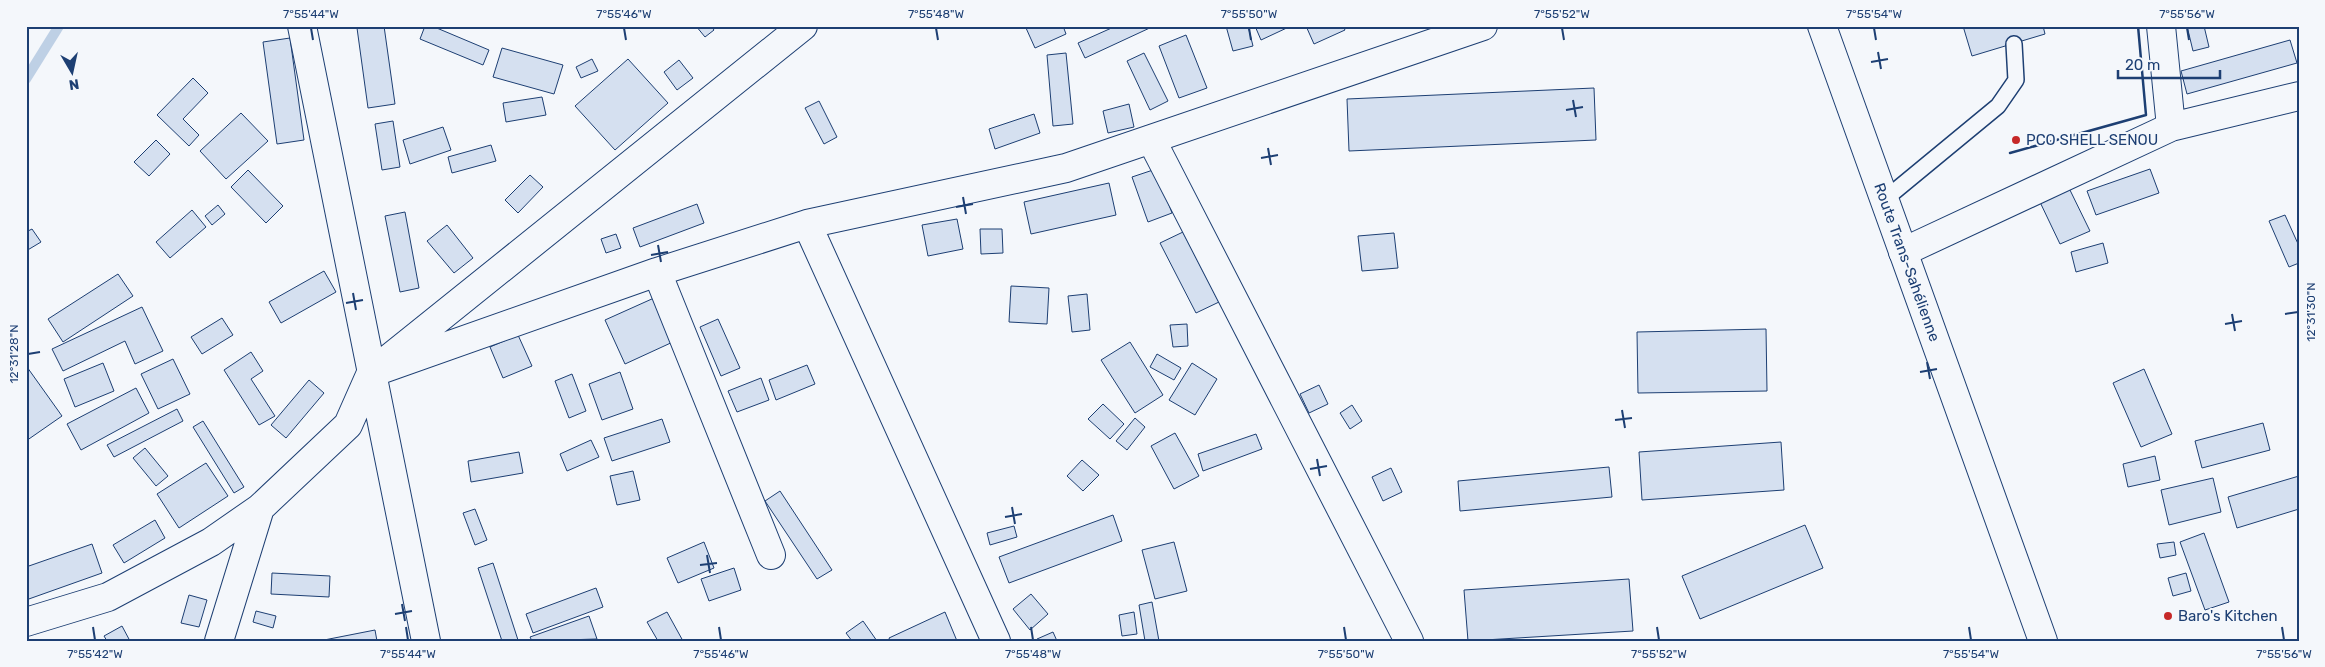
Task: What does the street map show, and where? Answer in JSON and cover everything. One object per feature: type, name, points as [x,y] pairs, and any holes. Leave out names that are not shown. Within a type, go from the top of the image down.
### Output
[{"type":"main road","points":[[302,26],[426,641]]},
{"type":"main road","points":[[26,622],[108,597],[211,542],[260,508],[348,424],[371,373],[803,26]]},
{"type":"main road","points":[[371,373],[657,272],[806,224],[1066,168],[1483,26]]},
{"type":"main road","name":"Route Trans-Sahélienne","points":[[1822,26],[2043,641]]},
{"type":"main road","points":[[2161,26],[2171,127]]},
{"type":"main road","points":[[1903,252],[2171,127],[2299,96]]},
{"type":"main road","points":[[1151,139],[1409,641]]},
{"type":"main road","points":[[806,224],[996,641]]},
{"type":"main road","points":[[657,272],[771,555]]},
{"type":"main road","points":[[220,641],[260,508]]},
{"type":"lane","points":[[1884,200],[1998,106],[2016,80],[2014,44]]},
{"type":"building","points":[[384,26],[395,104],[368,108],[357,28]]},
{"type":"building","points":[[425,26],[432,26],[489,50],[483,65],[420,39]]},
{"type":"building","points":[[696,26],[711,26],[714,30],[705,37]]},
{"type":"building","points":[[1031,26],[1063,26],[1066,34],[1035,48],[1026,28]]},
{"type":"building","points":[[1116,26],[1154,26],[1085,58],[1078,43]]},
{"type":"building","points":[[1226,26],[1248,26],[1253,46],[1233,51]]},
{"type":"building","points":[[1255,26],[1291,26],[1261,40]]},
{"type":"building","points":[[1306,26],[1343,26],[1345,30],[1314,44]]},
{"type":"building","points":[[1963,26],[2043,26],[2045,34],[1972,56]]},
{"type":"building","points":[[2187,26],[2204,26],[2209,47],[2193,51]]},
{"type":"building","points":[[1186,35],[1207,88],[1179,98],[1159,46]]},
{"type":"building","points":[[290,38],[304,140],[277,144],[263,42]]},
{"type":"building","points":[[2290,40],[2297,63],[2187,94],[2181,71]]},
{"type":"building","points":[[502,48],[563,65],[554,94],[493,77]]},
{"type":"building","points":[[1066,53],[1073,124],[1053,126],[1047,55]]},
{"type":"building","points":[[1144,53],[1168,101],[1150,110],[1127,61]]},
{"type":"building","points":[[592,59],[598,71],[581,78],[576,67]]},
{"type":"building","points":[[628,59],[668,103],[615,150],[575,106]]},
{"type":"building","points":[[679,60],[693,78],[677,90],[664,72]]},
{"type":"building","points":[[193,78],[208,93],[183,119],[199,135],[189,146],[157,115]]},
{"type":"building","points":[[1594,88],[1596,140],[1349,151],[1347,99]]},
{"type":"building","points":[[542,97],[546,115],[506,122],[503,103]]},
{"type":"building","points":[[819,101],[837,137],[824,144],[805,108]]},
{"type":"building","points":[[1129,104],[1134,127],[1108,133],[1103,111]]},
{"type":"building","points":[[241,113],[268,141],[226,179],[200,151]]},
{"type":"building","points":[[1034,114],[1040,133],[995,149],[989,129]]},
{"type":"building","points":[[393,121],[400,167],[382,170],[375,124]]},
{"type":"building","points":[[443,127],[451,150],[410,164],[403,140]]},
{"type":"building","points":[[156,140],[170,154],[149,176],[134,162]]},
{"type":"building","points":[[491,145],[496,161],[452,173],[448,157]]},
{"type":"building","points":[[1156,169],[1172,213],[1148,222],[1132,177]]},
{"type":"building","points":[[2150,169],[2159,193],[2096,215],[2087,191]]},
{"type":"building","points":[[248,170],[283,206],[266,223],[231,187]]},
{"type":"building","points":[[530,175],[543,187],[518,213],[505,200]]},
{"type":"building","points":[[1109,183],[1116,215],[1031,234],[1024,202]]},
{"type":"building","points":[[2068,186],[2090,231],[2060,244],[2039,200]]},
{"type":"building","points":[[697,204],[704,223],[640,247],[633,228]]},
{"type":"building","points":[[218,205],[225,214],[212,225],[205,216]]},
{"type":"building","points":[[192,210],[206,227],[170,258],[156,242]]},
{"type":"building","points":[[405,212],[419,288],[400,292],[385,216]]},
{"type":"building","points":[[2285,215],[2299,246],[2299,263],[2289,267],[2269,221]]},
{"type":"building","points":[[957,219],[963,249],[928,256],[922,225]]},
{"type":"building","points":[[447,225],[473,258],[454,273],[427,241]]},
{"type":"building","points":[[32,229],[41,242],[26,251],[26,232]]},
{"type":"building","points":[[980,229],[1002,229],[1003,253],[981,254]]},
{"type":"building","points":[[1183,232],[1219,302],[1196,313],[1160,243]]},
{"type":"building","points":[[1394,233],[1398,268],[1362,271],[1358,236]]},
{"type":"building","points":[[616,234],[621,248],[606,253],[601,239]]},
{"type":"building","points":[[2103,243],[2108,263],[2076,272],[2071,252]]},
{"type":"building","points":[[324,271],[336,292],[281,323],[269,302]]},
{"type":"building","points":[[118,274],[133,296],[63,342],[48,319]]},
{"type":"building","points":[[1011,286],[1049,288],[1047,324],[1009,322]]},
{"type":"building","points":[[1087,294],[1090,330],[1072,332],[1068,296]]},
{"type":"building","points":[[654,298],[675,341],[625,364],[605,320]]},
{"type":"building","points":[[142,307],[163,351],[135,364],[125,341],[63,371],[52,349]]},
{"type":"building","points":[[222,318],[233,335],[202,354],[191,337]]},
{"type":"building","points":[[718,319],[740,368],[721,376],[700,327]]},
{"type":"building","points":[[1187,324],[1188,346],[1173,347],[1170,325]]},
{"type":"building","points":[[1766,329],[1767,391],[1638,393],[1637,332]]},
{"type":"building","points":[[518,335],[532,366],[503,378],[490,347]]},
{"type":"building","points":[[1130,342],[1163,395],[1135,413],[1101,360]]},
{"type":"building","points":[[251,352],[263,371],[251,379],[275,416],[259,425],[224,370]]},
{"type":"building","points":[[1157,354],[1181,368],[1174,380],[1150,367]]},
{"type":"building","points":[[173,359],[190,394],[158,409],[141,374]]},
{"type":"building","points":[[103,363],[114,391],[75,407],[64,379]]},
{"type":"building","points":[[1192,363],[1217,379],[1195,415],[1169,400]]},
{"type":"building","points":[[807,365],[815,384],[776,400],[769,380]]},
{"type":"building","points":[[26,368],[62,416],[26,441]]},
{"type":"building","points":[[2144,369],[2172,434],[2141,447],[2113,383]]},
{"type":"building","points":[[620,372],[633,409],[602,420],[589,384]]},
{"type":"building","points":[[572,374],[586,411],[569,418],[555,381]]},
{"type":"building","points":[[761,378],[769,400],[737,412],[728,391]]},
{"type":"building","points":[[309,380],[324,393],[286,438],[271,425]]},
{"type":"building","points":[[1319,385],[1328,404],[1309,413],[1300,394]]},
{"type":"building","points":[[136,388],[149,413],[81,450],[67,424]]},
{"type":"building","points":[[1103,404],[1124,424],[1110,439],[1088,419]]},
{"type":"building","points":[[1352,405],[1362,421],[1350,429],[1340,413]]},
{"type":"building","points":[[177,409],[183,421],[114,457],[107,445]]},
{"type":"building","points":[[1135,418],[1145,427],[1127,450],[1116,441]]},
{"type":"building","points":[[662,419],[670,442],[612,461],[604,438]]},
{"type":"building","points":[[203,421],[244,487],[234,493],[193,427]]},
{"type":"building","points":[[2263,423],[2270,450],[2202,468],[2195,441]]},
{"type":"building","points":[[1175,433],[1199,476],[1174,489],[1151,446]]},
{"type":"building","points":[[1256,434],[1262,449],[1203,471],[1198,454]]},
{"type":"building","points":[[591,440],[599,457],[567,471],[560,454]]},
{"type":"building","points":[[1781,442],[1784,490],[1642,500],[1639,452]]},
{"type":"building","points":[[145,448],[168,476],[156,486],[133,458]]},
{"type":"building","points":[[519,452],[523,473],[471,482],[468,461]]},
{"type":"building","points":[[2155,456],[2160,480],[2128,487],[2123,464]]},
{"type":"building","points":[[1082,460],[1099,475],[1083,491],[1067,476]]},
{"type":"building","points":[[206,463],[228,496],[179,528],[157,494]]},
{"type":"building","points":[[1609,467],[1612,497],[1460,511],[1458,481]]},
{"type":"building","points":[[1391,468],[1402,492],[1383,501],[1372,477]]},
{"type":"building","points":[[633,471],[640,500],[617,505],[610,476]]},
{"type":"building","points":[[2299,476],[2299,509],[2237,528],[2228,497]]},
{"type":"building","points":[[2213,478],[2221,512],[2169,525],[2161,490]]},
{"type":"building","points":[[780,491],[832,570],[817,579],[765,501]]},
{"type":"building","points":[[475,509],[487,540],[475,545],[463,513]]},
{"type":"building","points":[[1113,515],[1122,541],[1009,583],[999,557]]},
{"type":"building","points":[[155,520],[165,538],[124,563],[113,545]]},
{"type":"building","points":[[1805,525],[1823,568],[1700,619],[1682,576]]},
{"type":"building","points":[[1014,526],[1017,537],[990,545],[987,533]]},
{"type":"building","points":[[2204,533],[2229,602],[2205,610],[2180,542]]},
{"type":"building","points":[[704,542],[714,568],[678,583],[667,558]]},
{"type":"building","points":[[1174,542],[1187,591],[1155,599],[1142,550]]},
{"type":"building","points":[[2174,542],[2176,555],[2160,558],[2157,544]]},
{"type":"building","points":[[92,544],[102,573],[26,600],[26,567]]},
{"type":"building","points":[[493,563],[518,640],[502,641],[478,568]]},
{"type":"building","points":[[734,568],[741,590],[709,601],[701,579]]},
{"type":"building","points":[[272,573],[330,576],[329,597],[271,594]]},
{"type":"building","points":[[2186,573],[2191,591],[2173,596],[2168,578]]},
{"type":"building","points":[[1629,579],[1633,631],[1468,641],[1464,590]]},
{"type":"building","points":[[596,588],[603,607],[533,633],[526,614]]},
{"type":"building","points":[[1031,594],[1048,614],[1030,630],[1013,609]]},
{"type":"building","points":[[189,595],[207,600],[199,627],[181,623]]},
{"type":"building","points":[[1152,602],[1159,641],[1145,641],[1139,605]]},
{"type":"building","points":[[256,611],[276,616],[273,628],[253,622]]},
{"type":"building","points":[[667,612],[683,641],[658,641],[647,622]]},
{"type":"building","points":[[945,612],[957,641],[890,641],[889,638]]},
{"type":"building","points":[[1134,612],[1137,634],[1122,636],[1119,615]]},
{"type":"building","points":[[589,616],[597,639],[532,641],[530,637]]},
{"type":"building","points":[[863,621],[877,641],[852,641],[846,633]]},
{"type":"building","points":[[122,626],[130,641],[107,641],[104,636]]},
{"type":"building","points":[[375,630],[377,641],[319,641]]},
{"type":"building","points":[[1053,632],[1057,641],[1037,641],[1037,639]]},
{"type":"waterway","points":[[26,79],[59,26]]},
{"type":"wall","points":[[2010,153],[2146,115],[2138,26]]},
{"type":"place","name":"PCO SHELL SENOU","points":[[2016,140]]},
{"type":"place","name":"Baro's Kitchen","points":[[2168,616]]}]
